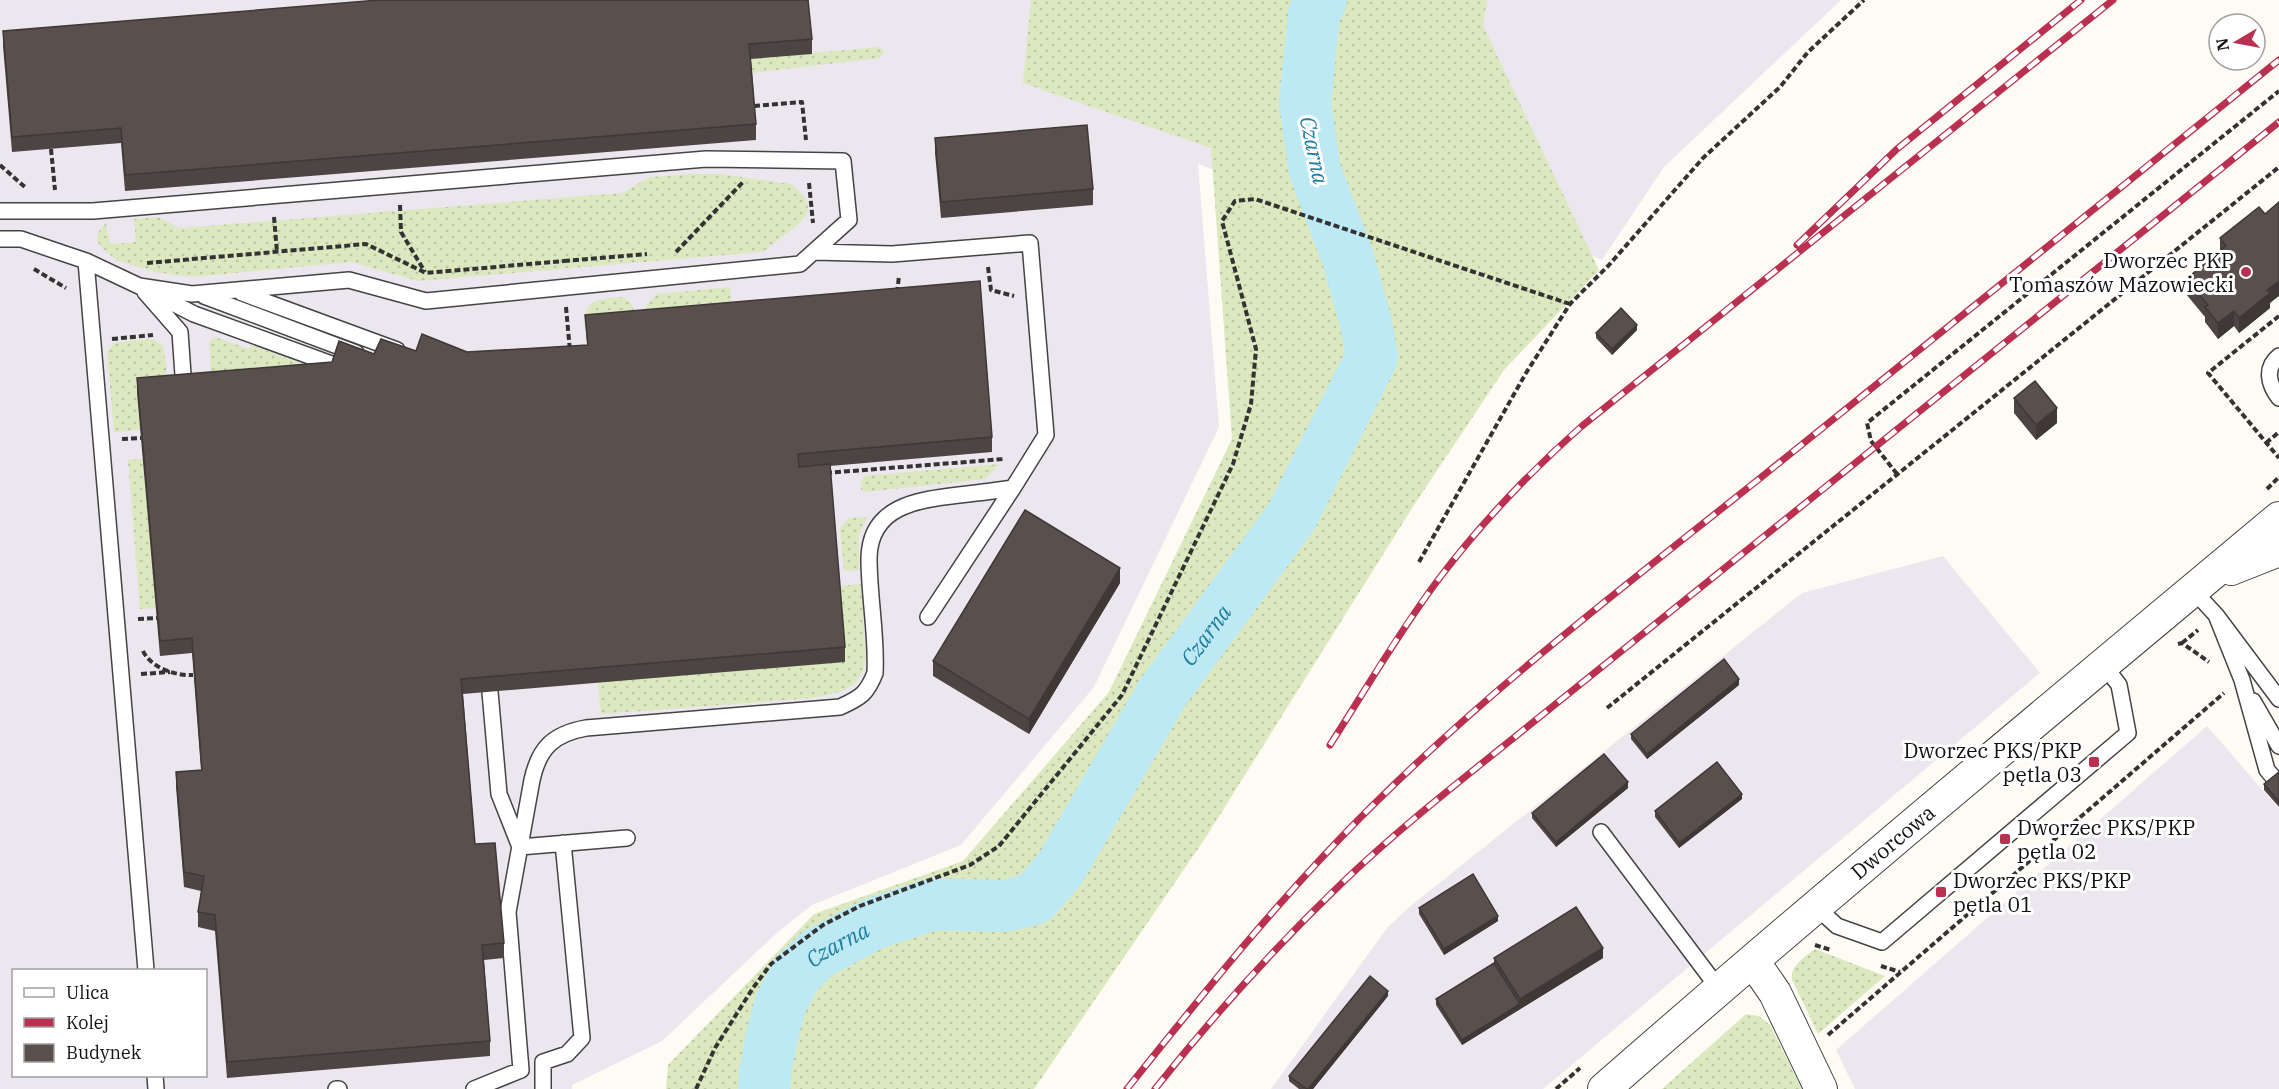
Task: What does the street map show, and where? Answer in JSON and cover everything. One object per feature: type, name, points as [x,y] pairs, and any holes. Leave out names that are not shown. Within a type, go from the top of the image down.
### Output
[{"type":"street","name":"Dworcowa","points":[[1604,1089],[1753,961],[1827,917],[2103,664],[2279,518]]},
{"type":"street","name":"Dworcowa","points":[[2202,583],[2279,550]]},
{"type":"street","points":[[1753,961],[1775,993],[1821,1089]]},
{"type":"lane","points":[[0,212],[93,211],[399,187],[706,159],[843,161],[849,220],[800,264],[426,301],[349,280],[198,294],[139,286]]},
{"type":"lane","points":[[0,239],[21,239],[86,261],[194,314],[337,366]]},
{"type":"lane","points":[[815,252],[892,254],[1030,243],[1046,435],[928,617]]},
{"type":"lane","points":[[86,261],[146,969]]},
{"type":"lane","points":[[139,286],[180,332],[184,389]]},
{"type":"lane","points":[[237,291],[409,355]]},
{"type":"lane","points":[[198,294],[368,357]]},
{"type":"lane","points":[[2279,356],[2274,360],[2269,374],[2272,389],[2279,398]]},
{"type":"lane","points":[[521,1070],[508,912],[536,764],[543,750],[555,738],[569,731],[585,728],[840,707],[859,698],[870,687],[875,673],[869,558],[872,535],[885,517],[903,505],[926,499],[1013,488]]},
{"type":"lane","points":[[2202,583],[2216,615],[2235,684],[2267,770],[2279,784]]},
{"type":"lane","points":[[2216,615],[2279,699]]},
{"type":"lane","points":[[1827,917],[1882,942],[2127,733],[2119,685],[2103,664]]},
{"type":"lane","points":[[2257,669],[2279,686]]},
{"type":"lane","points":[[2235,684],[2279,746]]},
{"type":"lane","points":[[490,692],[499,794],[520,847]]},
{"type":"lane","points":[[1601,832],[1719,989]]},
{"type":"lane","points":[[520,847],[627,837]]},
{"type":"lane","points":[[474,1089],[567,1054],[582,1038],[563,843]]},
{"type":"lane","points":[[543,1062],[543,1089]]},
{"type":"path","points":[[1419,562],[1526,373],[1570,304],[1609,266],[1703,158],[1780,87],[1808,52],[1864,0]]},
{"type":"path","points":[[1897,474],[1871,441],[1867,423],[2279,91]]},
{"type":"path","points":[[676,252],[747,177],[761,159]]},
{"type":"path","points":[[0,165],[31,192]]},
{"type":"path","points":[[1607,708],[2279,167]]},
{"type":"path","points":[[399,187],[401,232],[426,273]]},
{"type":"path","points":[[696,1089],[715,1048],[771,964],[823,925],[860,906],[970,865],[999,846],[1122,695],[1233,464],[1251,404],[1256,349],[1222,221],[1235,201],[1255,199],[1570,304]]},
{"type":"path","points":[[665,253],[687,251]]},
{"type":"path","points":[[564,261],[654,254]]},
{"type":"path","points":[[977,268],[988,267],[991,290],[1018,297]]},
{"type":"path","points":[[888,273],[899,276],[910,274]]},
{"type":"path","points":[[897,295],[899,276]]},
{"type":"path","points":[[2279,316],[2208,373],[2279,458]]},
{"type":"path","points":[[101,340],[180,332]]},
{"type":"path","points":[[2266,444],[2279,432]]},
{"type":"path","points":[[122,439],[141,438]]},
{"type":"path","points":[[821,474],[1002,460],[1011,456]]},
{"type":"path","points":[[2273,483],[2279,477]]},
{"type":"path","points":[[135,620],[157,618]]},
{"type":"path","points":[[2175,644],[2182,643],[2213,665]]},
{"type":"path","points":[[1803,1050],[1824,1039],[2144,760],[2235,684]]},
{"type":"path","points":[[1807,951],[1827,917]]},
{"type":"shaded area","points":[[0,0],[1841,0],[1664,167],[1602,260],[1571,247],[1552,290],[1198,164],[1219,427],[1094,687],[961,845],[812,905],[780,930],[662,1041],[572,1085],[572,1089],[0,1089]]},
{"type":"shaded area","points":[[1943,556],[2040,673],[1543,1089],[1271,1089],[1387,928],[1407,909],[1802,593]]},
{"type":"shaded area","points":[[2207,726],[2279,809],[2279,1089],[1855,1089],[1836,1050]]},
{"type":"green space","points":[[1031,0],[1487,0],[1483,26],[1599,270],[1504,370],[1414,505],[1206,837],[1034,1089],[666,1089],[668,1065],[814,914],[963,861],[1109,692],[1232,439],[1211,148],[1023,83]]},
{"type":"green space","points":[[879,47],[884,52],[879,58],[751,73],[749,59]]},
{"type":"green space","points":[[721,174],[791,184],[804,196],[808,205],[807,214],[800,223],[764,251],[418,281],[351,262],[191,277],[155,272],[116,260],[99,245],[97,237],[106,223],[110,244],[136,242],[134,219],[158,217],[180,228],[623,193],[650,177]]},
{"type":"green space","points":[[730,287],[732,318],[647,325],[646,306],[656,294]]},
{"type":"green space","points":[[620,297],[632,305],[635,326],[585,331],[586,313],[592,304],[603,299]]},
{"type":"green space","points":[[215,337],[249,349],[251,345],[333,375],[212,387],[209,342]]},
{"type":"green space","points":[[153,339],[163,345],[169,391],[141,430],[114,432],[107,351],[116,342]]},
{"type":"green space","points":[[143,459],[156,608],[140,609],[128,460]]},
{"type":"green space","points":[[1000,464],[985,479],[865,492],[861,489],[864,476]]},
{"type":"green space","points":[[867,517],[859,535],[859,570],[844,571],[840,528],[849,518]]},
{"type":"green space","points":[[861,584],[866,659],[854,684],[840,692],[812,698],[601,714],[598,683],[839,586]]},
{"type":"green space","points":[[1815,949],[1885,976],[1818,1034],[1792,980],[1795,966]]},
{"type":"green space","points":[[1746,1014],[1759,1016],[1770,1025],[1802,1089],[1662,1089]]},
{"type":"building","points":[[379,0],[808,0],[812,39],[749,44],[756,124],[125,175],[121,128],[12,137],[3,31]]},
{"type":"building","points":[[1087,125],[1093,189],[941,202],[935,138]]},
{"type":"building","name":"Dworzec PKP Tomaszów Mazowiecki","points":[[2279,202],[2279,281],[2267,290],[2270,293],[2239,318],[2234,311],[2218,323],[2205,307],[2208,305],[2186,279],[2226,246],[2220,238],[2259,207],[2265,214]]},
{"type":"building","points":[[980,281],[992,437],[798,454],[799,467],[830,464],[845,647],[461,679],[475,844],[495,843],[504,943],[482,945],[490,1041],[227,1062],[215,915],[198,912],[204,876],[184,872],[176,772],[202,770],[192,638],[160,641],[137,378],[332,362],[339,341],[374,354],[381,339],[416,351],[422,334],[467,352],[588,345],[585,315]]},
{"type":"building","points":[[1621,308],[1637,325],[1612,349],[1596,333]]},
{"type":"building","points":[[2035,381],[2057,408],[2036,425],[2014,398]]},
{"type":"building","points":[[1025,510],[1120,568],[1029,719],[933,661]]},
{"type":"building","points":[[1724,659],[1739,679],[1647,754],[1631,734]]},
{"type":"building","points":[[1604,754],[1628,782],[1556,842],[1532,813]]},
{"type":"building","points":[[1717,762],[1742,794],[1679,843],[1655,811]]},
{"type":"building","points":[[2279,772],[2279,802],[2264,784]]},
{"type":"building","points":[[1473,874],[1498,916],[1444,949],[1419,908]]},
{"type":"building","points":[[1576,907],[1603,948],[1520,999],[1494,958]]},
{"type":"building","points":[[1494,963],[1520,1004],[1462,1040],[1436,999]]},
{"type":"building","points":[[1370,976],[1388,991],[1307,1089],[1289,1076]]},
{"type":"waterway","name":"Czarna","points":[[764,1089],[772,1036],[780,1005],[796,974],[818,953],[875,923],[933,904],[1004,906],[1034,899],[1060,869],[1163,692],[1292,516],[1372,357],[1366,323],[1348,258],[1315,171],[1305,103],[1314,14],[1321,0]]},
{"type":"railway","points":[[1797,245],[1897,149],[2081,0]]},
{"type":"railway","points":[[1330,745],[1396,640],[1438,580],[1489,518],[1544,461],[1582,426],[2113,0]]},
{"type":"railway","points":[[1127,1089],[1215,980],[1307,874],[1372,806],[1465,719],[1613,595],[2279,60]]},
{"type":"railway","points":[[1155,1089],[1199,1035],[1269,957],[1317,907],[1402,829],[2279,122]]},
{"type":"place","name":"Dworzec PKP Tomaszów Mazowiecki","points":[[2246,272]]},
{"type":"place","name":"Dworzec PKS/PKP pętla 03","points":[[2094,762]]},
{"type":"place","name":"Dworzec PKS/PKP pętla 02","points":[[2005,839]]},
{"type":"place","name":"Dworzec PKS/PKP pętla 01","points":[[1941,892]]}]
